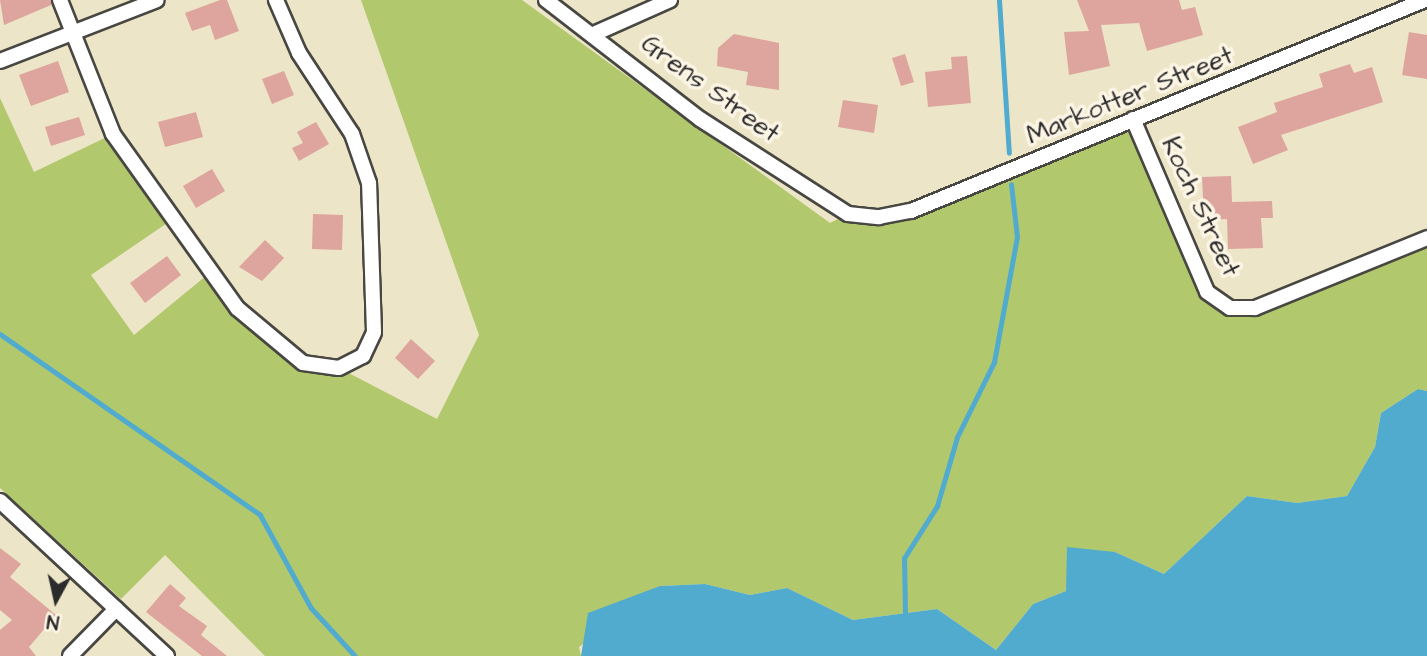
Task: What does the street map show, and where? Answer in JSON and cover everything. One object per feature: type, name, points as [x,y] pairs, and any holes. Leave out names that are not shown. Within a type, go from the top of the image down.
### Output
[{"type":"street","points":[[60,0],[113,134],[237,308],[303,363],[339,368],[363,356],[374,332],[369,183],[352,134],[299,53],[276,0]]},
{"type":"street","points":[[0,61],[157,0]]},
{"type":"street","name":"Grens Street","points":[[546,0],[596,33],[700,119],[848,214]]},
{"type":"street","points":[[596,33],[670,0]]},
{"type":"street","name":"Markotter Street","points":[[848,214],[911,211],[1425,0]]},
{"type":"street","name":"Koch Street","points":[[1133,119],[1207,292],[1230,308],[1255,308],[1427,238]]},
{"type":"street","points":[[2,506],[167,656]]},
{"type":"street","points":[[70,656],[116,609]]},
{"type":"green space","points":[[361,0],[522,0],[830,223],[848,214],[879,217],[1133,119],[1207,292],[1230,308],[1255,308],[1427,238],[1427,391],[1418,389],[1381,413],[1375,447],[1347,496],[1297,503],[1247,496],[1164,574],[1115,552],[1066,591],[1033,604],[996,650],[937,609],[853,620],[787,588],[750,595],[705,584],[660,586],[579,647],[581,656],[265,656],[165,555],[121,599],[0,488],[0,98],[34,172],[113,134],[176,217],[91,275],[134,335],[212,271],[282,348],[339,368],[437,419],[479,335]]},
{"type":"water","points":[[1418,389],[1427,391],[1427,656],[581,656],[588,613],[660,586],[705,584],[750,595],[787,588],[853,620],[937,609],[996,650],[1033,604],[1066,591],[1067,547],[1115,552],[1164,574],[1247,496],[1297,503],[1347,496],[1375,447],[1381,413]]},
{"type":"building","points":[[0,0],[51,0],[51,5],[4,25]]},
{"type":"building","points":[[227,0],[239,31],[215,40],[210,25],[192,31],[185,13]]},
{"type":"building","points":[[1077,0],[1179,0],[1182,10],[1195,7],[1203,35],[1147,51],[1139,23],[1101,25],[1110,66],[1069,75],[1064,32],[1089,31]]},
{"type":"building","points":[[1409,32],[1427,35],[1427,79],[1402,75]]},
{"type":"building","points":[[734,34],[779,43],[779,90],[746,85],[748,72],[717,66],[718,48]]},
{"type":"building","points":[[905,54],[914,82],[901,86],[892,58]]},
{"type":"building","points":[[967,56],[971,103],[928,107],[925,72],[952,69],[951,57]]},
{"type":"building","points":[[58,61],[69,92],[31,106],[19,75]]},
{"type":"building","points":[[1350,64],[1354,73],[1372,67],[1383,102],[1281,135],[1288,150],[1253,164],[1238,127],[1277,112],[1274,103],[1323,87],[1319,74]]},
{"type":"building","points":[[284,71],[294,95],[272,104],[262,79]]},
{"type":"building","points":[[843,100],[878,105],[874,133],[838,127]]},
{"type":"building","points":[[196,112],[203,137],[165,147],[158,122]]},
{"type":"building","points":[[79,117],[85,135],[51,146],[45,127]]},
{"type":"building","points":[[316,122],[329,144],[299,161],[292,148],[303,143],[297,132]]},
{"type":"building","points":[[212,169],[225,191],[196,208],[183,186]]},
{"type":"building","points":[[1231,176],[1232,202],[1272,201],[1273,218],[1261,218],[1263,248],[1228,249],[1227,219],[1204,220],[1202,177]]},
{"type":"building","points":[[313,214],[343,215],[342,250],[312,249]]},
{"type":"building","points":[[265,240],[284,258],[262,281],[239,267]]},
{"type":"building","points":[[167,256],[181,275],[145,303],[130,283]]},
{"type":"building","points":[[411,339],[435,361],[418,379],[395,358]]},
{"type":"building","points":[[0,548],[21,564],[10,577],[56,615],[29,647],[36,656],[0,656],[0,630],[12,620],[0,610]]},
{"type":"building","points":[[170,584],[186,598],[179,606],[207,626],[201,635],[227,656],[202,656],[146,612]]},
{"type":"waterway","points":[[999,0],[1009,153]]},
{"type":"waterway","points":[[905,613],[904,558],[937,506],[957,437],[994,362],[1017,237],[1011,184]]},
{"type":"waterway","points":[[0,334],[260,515],[311,608],[355,656]]}]
